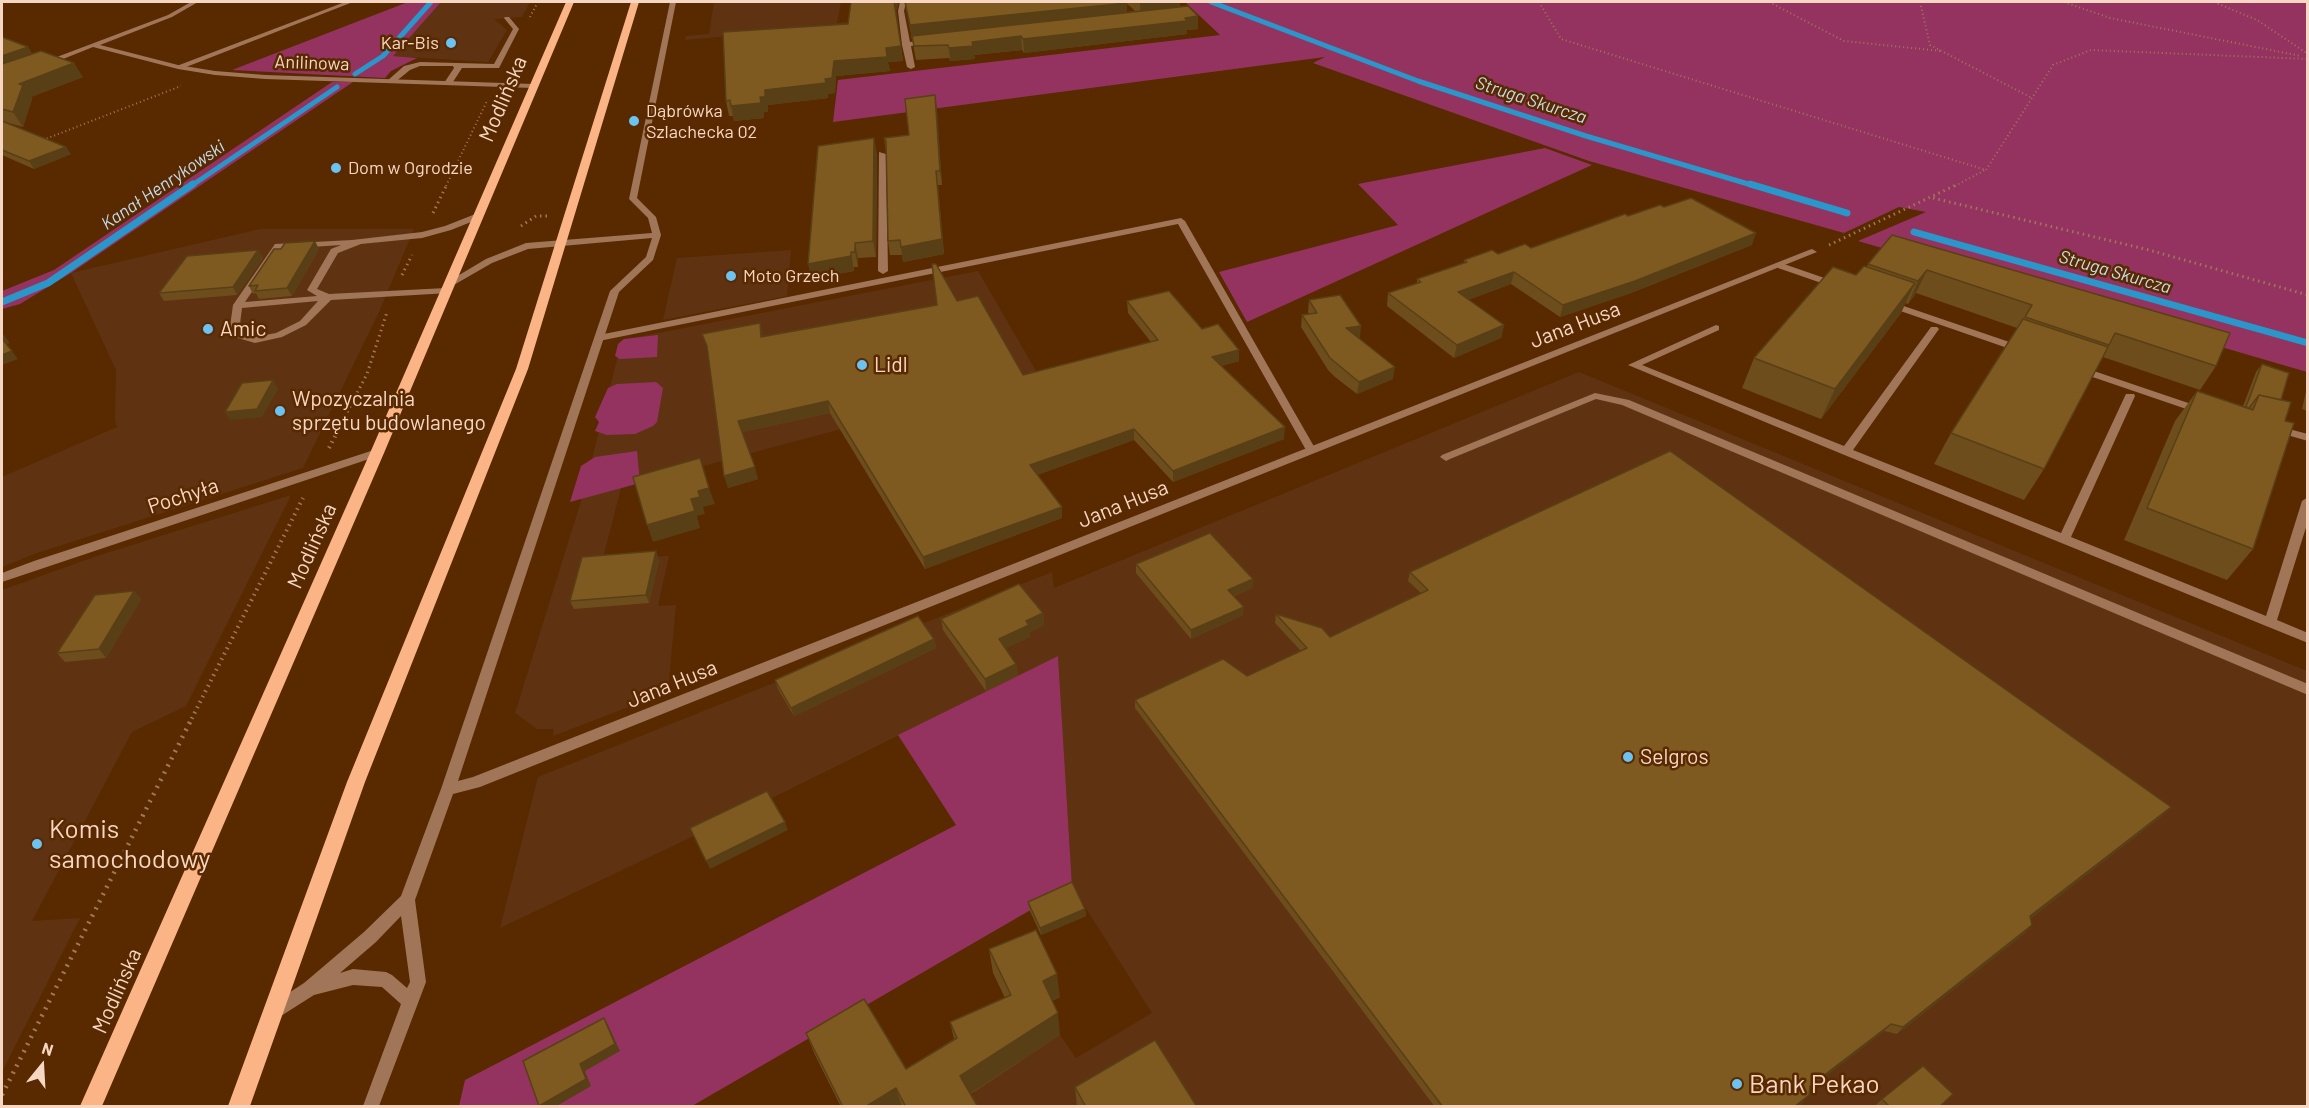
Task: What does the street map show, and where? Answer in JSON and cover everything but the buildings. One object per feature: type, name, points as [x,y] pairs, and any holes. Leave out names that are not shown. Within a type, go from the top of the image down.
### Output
[{"type":"main road","name":"Modlińska","points":[[91,1107],[377,453],[570,2]]},
{"type":"main road","points":[[239,1107],[356,782],[522,369],[634,2]]},
{"type":"street","points":[[41,64],[171,16],[195,2]]},
{"type":"street","points":[[178,67],[350,2]]},
{"type":"street","points":[[273,1013],[310,988],[370,937],[407,900],[448,789],[615,291],[650,258],[657,235],[652,217],[633,199],[675,2]]},
{"type":"street","points":[[903,2],[901,11],[912,66]]},
{"type":"street","points":[[391,81],[407,68],[420,64],[496,66],[516,29],[507,18]]},
{"type":"street","points":[[906,45],[941,41]]},
{"type":"street","name":"Anilinowa","points":[[93,45],[178,67],[215,73],[533,86]]},
{"type":"street","points":[[448,83],[458,68],[457,66]]},
{"type":"street","points":[[882,154],[884,276]]},
{"type":"street","points":[[328,297],[303,323],[279,335],[255,340],[234,334],[238,305],[278,246],[422,236],[477,216]]},
{"type":"street","points":[[599,338],[884,276],[1181,221],[1311,450]]},
{"type":"street","points":[[238,305],[393,294],[447,287],[489,261],[526,246],[657,235]]},
{"type":"street","points":[[328,297],[312,290],[334,251],[359,241]]},
{"type":"street","name":"Jana Husa","points":[[448,789],[486,778],[1812,252]]},
{"type":"street","points":[[1781,266],[1846,289]]},
{"type":"street","points":[[1879,300],[2034,354]]},
{"type":"street","points":[[1716,328],[1633,364],[2307,638]]},
{"type":"street","points":[[1846,452],[1934,329]]},
{"type":"street","points":[[2068,365],[2216,415]]},
{"type":"street","points":[[1446,458],[1595,396],[1625,402],[2307,690]]},
{"type":"street","points":[[2064,539],[2130,396]]},
{"type":"street","points":[[2268,427],[2307,438]]},
{"type":"street","name":"Pochyła","points":[[2,578],[38,564],[377,453]]},
{"type":"street","points":[[2270,623],[2307,501]]},
{"type":"street","points":[[371,1107],[418,981],[407,900]]},
{"type":"street","points":[[310,988],[353,977],[386,980],[410,1001]]},
{"type":"path","points":[[527,22],[538,2]]},
{"type":"path","points":[[1539,2],[1561,39],[1986,170]]},
{"type":"path","points":[[1769,2],[1844,41],[1941,51]]},
{"type":"path","points":[[1920,2],[1930,45],[2032,98]]},
{"type":"path","points":[[2064,2],[2110,18],[2307,57]]},
{"type":"path","points":[[2214,2],[2257,20],[2307,57]]},
{"type":"path","points":[[1812,252],[1933,198],[1986,170],[2053,65],[2091,50],[2307,57]]},
{"type":"path","points":[[34,143],[215,73]]},
{"type":"path","points":[[2,1095],[367,374],[393,294],[496,85]]},
{"type":"path","points":[[1933,198],[2149,250],[2307,295]]},
{"type":"shaded area","points":[[408,2],[441,2],[393,56],[417,58],[391,71],[385,78],[232,70]]},
{"type":"shaded area","name":"Kar-Bis","points":[[441,2],[530,2],[522,17],[494,19],[507,30],[488,62],[392,56]]},
{"type":"shaded area","points":[[714,2],[841,2],[837,23],[847,22],[844,26],[685,40],[686,36],[709,34]]},
{"type":"shaded area","points":[[1185,2],[2307,2],[2307,372],[1858,241],[1926,212],[1899,207],[1844,233],[1589,161],[1313,63],[1325,57],[833,122],[838,80],[1220,35]]},
{"type":"shaded area","points":[[332,82],[353,82],[71,273],[20,304],[2,309],[2,291],[54,270]]},
{"type":"shaded area","points":[[1545,148],[1592,165],[1247,322],[1219,272],[1398,225],[1358,184]]},
{"type":"shaded area","points":[[260,229],[414,229],[379,312],[303,468],[37,553],[2,567],[2,477],[117,427],[115,420],[116,370],[71,273]]},
{"type":"shaded area","name":"Moto Grzech","points":[[791,250],[787,296],[663,320],[677,258]]},
{"type":"shaded area","points":[[978,271],[1039,376],[621,488],[603,558],[669,556],[658,606],[676,605],[668,692],[553,736],[554,729],[537,729],[515,713],[582,498],[622,340]]},
{"type":"shaded area","points":[[658,335],[657,357],[620,359],[615,356],[618,344],[624,339]]},
{"type":"shaded area","name":"Selgros","points":[[1579,372],[2307,671],[2307,1106],[960,1106],[968,1102],[976,1090],[1060,1035],[1076,1058],[1152,1013],[1072,886],[1058,656],[736,816],[500,928],[538,777],[1052,572],[1054,588]]},
{"type":"shaded area","points":[[656,382],[663,388],[657,422],[653,426],[635,434],[607,435],[595,431],[599,422],[595,417],[608,388],[617,384]]},
{"type":"shaded area","points":[[637,451],[640,483],[570,502],[581,466],[595,457]]},
{"type":"shaded area","name":"Komis samochodowy","points":[[291,495],[186,706],[132,732],[32,921],[80,918],[2,1072],[2,590],[94,557]]},
{"type":"shaded area","points":[[1058,656],[1072,886],[692,1106],[459,1106],[465,1080],[956,825],[898,735]]},
{"type":"waterway","name":"Kanał Henrykowski","points":[[355,74],[383,56],[431,2]]},
{"type":"waterway","name":"Struga Skurcza","points":[[1211,2],[1418,81],[1586,136],[1755,186]]},
{"type":"waterway","name":"Kanał Henrykowski","points":[[191,186],[337,87]]},
{"type":"waterway","name":"Kanał Henrykowski","points":[[2,302],[48,283],[193,184]]},
{"type":"waterway","name":"Struga Skurcza","points":[[1750,184],[1847,213]]},
{"type":"waterway","name":"Struga Skurcza","points":[[1914,232],[2308,343]]},
{"type":"place","name":"Kar-Bis","points":[[451,43]]},
{"type":"place","name":"Dąbrówka Szlachecka 02","points":[[634,121]]},
{"type":"place","name":"Dom w Ogrodzie","points":[[336,168]]},
{"type":"place","name":"Moto Grzech","points":[[731,276]]},
{"type":"place","name":"Amic","points":[[208,329]]},
{"type":"place","name":"Lidl","points":[[862,365]]},
{"type":"place","name":"Wpozyczalnia sprzętu budowlanego","points":[[280,411]]},
{"type":"place","name":"Selgros","points":[[1628,757]]},
{"type":"place","name":"Komis samochodowy","points":[[37,844]]},
{"type":"place","name":"Bank Pekao","points":[[1737,1084]]}]
